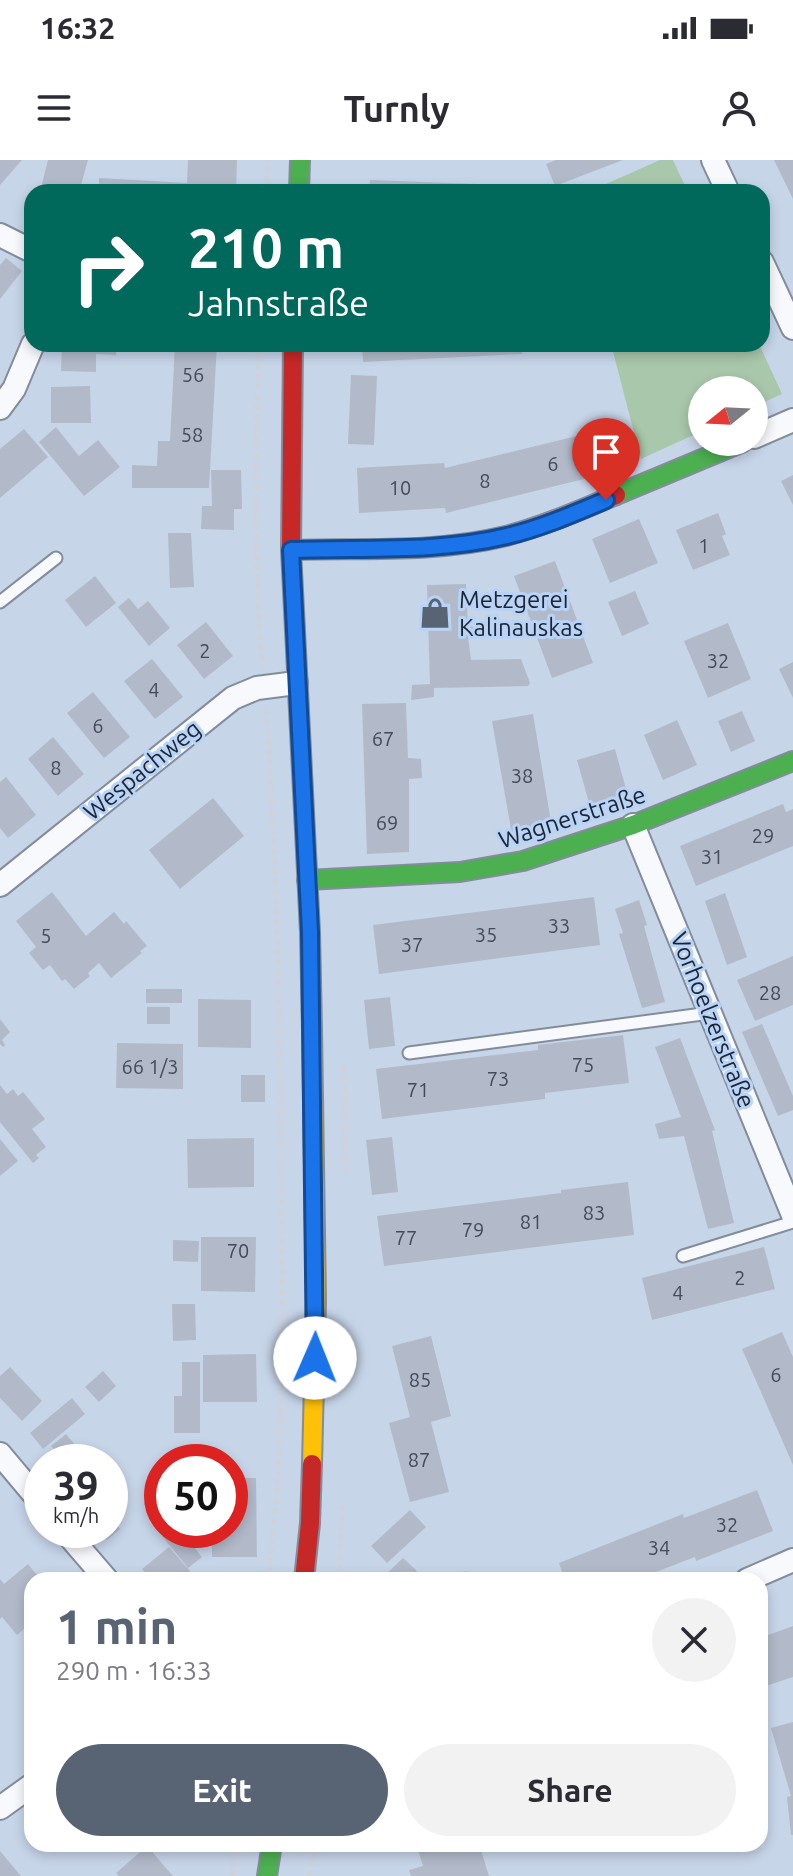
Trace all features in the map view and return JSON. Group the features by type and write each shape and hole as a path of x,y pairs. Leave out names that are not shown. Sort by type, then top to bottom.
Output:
{"main road":[{"path":"299,184 300,160"},
{"path":"293,352 291,550 307,880 316,1302 310,1523 305,1572"},
{"path":"291,550 432,547 505,536 557,520 710,456"},
{"name":"Wagnerstraße","path":"307,880 425,875 495,867 557,852 793,761"},
{"path":"267,1876 271,1852"}],"street":[{"path":"713,160 724,184"},
{"path":"0,235 24,247"},
{"path":"770,279 793,328"},
{"path":"0,408 14,389 30,352"},
{"path":"768,431 793,420"},
{"name":"Wespachweg","path":"0,885 233,698 264,687 296,683"},
{"name":"Vorhoelzerstraße","path":"633,825 793,1215"},
{"path":"0,1454 24,1483"},
{"path":"79,1548 100,1572"},
{"path":"765,1572 793,1560"},
{"path":"0,1808 24,1791"}],"lane":[{"path":"0,602 56,558"},
{"path":"409,1053 710,1013"},
{"path":"683,1256 793,1222"}],"path":[{"path":"266,184 268,160"},
{"path":"259,352 256,552 275,908 284,1304 280,1434 269,1572"},
{"path":"232,1876 235,1852"},
{"path":"309,1876 314,1852"}],"green space":[{"path":"660,160 673,160 684,184 606,184"},
{"path":"613,352 763,352 782,394 768,400 768,376 688,376 688,437 641,459"}],"building":[{"path":"0,160 22,160 0,185"},
{"path":"48,160 88,160 81,184 42,184"},
{"path":"188,160 237,160 236,184 99,184 99,178 187,183"},
{"path":"556,160 623,160 560,184 554,184 546,164"},
{"path":"774,160 793,160 793,199"},
{"path":"370,180 475,184 370,184"},
{"path":"6,258 22,271 0,299 0,265"},
{"path":"62,352 116,352 116,355 96,354 96,372 61,371"},
{"path":"175,352 217,352 209,488 132,488 132,465 157,466 158,441 170,441"},
{"path":"362,352 522,354 363,362"},
{"path":"351,375 377,376 374,445 348,444"},
{"path":"90,386 91,423 51,423 51,387"},
{"path":"56,427 79,456 98,440 120,467 84,496 39,442"},
{"path":"24,429 48,457 0,498 0,449"},
{"path":"585,434 596,476 446,513 445,508 359,513 357,468 444,463 445,468"},
{"path":"211,470 241,470 242,509 234,509 234,530 201,529 202,506 212,506"},
{"path":"793,475 793,505 781,481"},
{"path":"718,513 726,534 722,536 730,555 693,570 676,530"},
{"path":"639,519 658,563 610,583 592,539"},
{"path":"168,533 191,533 194,587 170,588"},
{"path":"555,561 593,663 552,678 514,576"},
{"path":"95,576 116,603 86,627 65,600"},
{"path":"466,584 468,626 474,627 474,636 468,637 471,660 521,659 530,683 528,686 434,688 434,697 411,700 412,685 430,684 427,585"},
{"path":"635,591 649,624 622,636 608,602"},
{"path":"129,598 138,609 148,601 170,628 149,646 118,607"},
{"path":"206,622 233,656 204,679 177,645"},
{"path":"728,623 751,679 708,698 684,641"},
{"path":"152,659 183,697 155,719 124,681"},
{"path":"793,662 793,698 779,669"},
{"path":"93,692 130,737 104,758 67,713"},
{"path":"406,703 408,758 421,759 422,778 409,779 409,852 367,854 362,704"},
{"path":"742,711 755,741 731,752 718,721"},
{"path":"533,714 552,828 512,835 492,721"},
{"path":"677,720 697,765 663,780 644,735"},
{"path":"53,737 84,774 58,796 28,759"},
{"path":"615,749 629,800 591,810 577,760"},
{"path":"6,777 36,815 8,838 0,828 0,782"},
{"path":"213,798 244,836 180,889 149,850"},
{"path":"783,804 786,812 793,809 793,846 696,886 680,846"},
{"path":"52,892 86,936 114,912 147,946 111,978 99,963 88,973 90,976 74,989 65,979 62,981 50,965 43,970 29,953 36,947 16,921"},
{"path":"725,893 747,957 727,965 705,901"},
{"path":"594,897 600,945 379,974 373,925"},
{"path":"639,900 665,1002 642,1008 619,934 623,933 615,909"},
{"path":"793,956 793,1005 755,1021 737,980"},
{"path":"146,989 182,989 182,1003 146,1003"},
{"path":"390,997 395,1046 369,1049 364,1000"},
{"path":"198,999 251,1000 251,1048 198,1047"},
{"path":"147,1007 170,1007 170,1024 147,1024"},
{"path":"0,1019 10,1032 2,1040 3,1047 0,1044"},
{"path":"762,1024 793,1096 793,1110 778,1116 742,1032"},
{"path":"623,1035 629,1083 545,1093 545,1099 382,1119 376,1069 538,1050 538,1045"},
{"path":"680,1038 715,1130 712,1131 734,1223 708,1229 684,1136 659,1139 655,1124 681,1117 655,1047"},
{"path":"117,1043 183,1044 183,1089 116,1088"},
{"path":"241,1075 265,1075 265,1102 241,1102"},
{"path":"0,1085 7,1094 13,1089 18,1096 23,1092 45,1119 32,1129 46,1147 36,1155 39,1158 33,1163 0,1122"},
{"path":"392,1137 398,1192 372,1195 366,1140"},
{"path":"254,1138 254,1187 188,1188 187,1139"},
{"path":"0,1139 18,1161 0,1176"},
{"path":"628,1182 634,1235 384,1266 377,1216"},
{"path":"201,1237 256,1237 255,1292 201,1291"},
{"path":"173,1240 199,1241 198,1262 173,1261"},
{"path":"764,1247 775,1289 652,1320 642,1278"},
{"path":"172,1304 195,1304 196,1340 173,1341"},
{"path":"782,1332 793,1357 793,1465 742,1349"},
{"path":"431,1336 451,1416 431,1422 449,1492 410,1502 389,1423 410,1417 392,1346"},
{"path":"256,1354 257,1402 203,1402 203,1355"},
{"path":"182,1362 200,1362 200,1433 174,1433 174,1396 182,1396"},
{"path":"10,1367 42,1401 22,1421 0,1398 0,1376"},
{"path":"103,1371 116,1386 99,1402 85,1387"},
{"path":"72,1398 85,1414 49,1444 39,1444 30,1433"},
{"path":"66,1434 74,1444 54,1444"},
{"path":"248,1478 256,1478 257,1557 212,1557 212,1548 248,1548"},
{"path":"757,1490 773,1531 696,1561 695,1557 656,1572 562,1572 559,1563 683,1514 684,1518"},
{"path":"410,1510 426,1527 387,1563 371,1546"},
{"path":"170,1548 190,1572 145,1572 142,1569"},
{"path":"172,1548 195,1548 202,1557 188,1568"},
{"path":"403,1558 417,1571 416,1572 388,1572"},
{"path":"28,1564 34,1572 24,1572 24,1629 17,1635 2,1617 0,1619 0,1579 4,1584"},
{"path":"793,1626 793,1677 768,1685 768,1635"},
{"path":"793,1722 791,1835 787,1797 791,1796 771,1728"},
{"path":"0,1851 21,1876 0,1876"},
{"path":"140,1852 152,1852 173,1876 119,1876 116,1873"},
{"path":"419,1852 482,1852 489,1876 411,1876 409,1870 423,1866"}],"traffic: fast":[{"path":"299,184 300,160"},
{"path":"616,495 709,456"},
{"path":"307,880 460,872 523,861 633,825 793,761"},
{"path":"267,1876 271,1852"}],"traffic: slow":[{"path":"312,1029 316,1302 312,1464"}],"traffic: jam":[{"path":"293,352 291,550 312,1029"},
{"path":"291,550 399,549 480,541 534,527 616,495"},
{"path":"305,1572 312,1464"}],"place":[{"name":"Metzgerei Kalinauskas","path":"435,613"}],"route":[{"path":"315,1358 310,932 291,550 432,547 467,543 532,529 606,500"}]}
